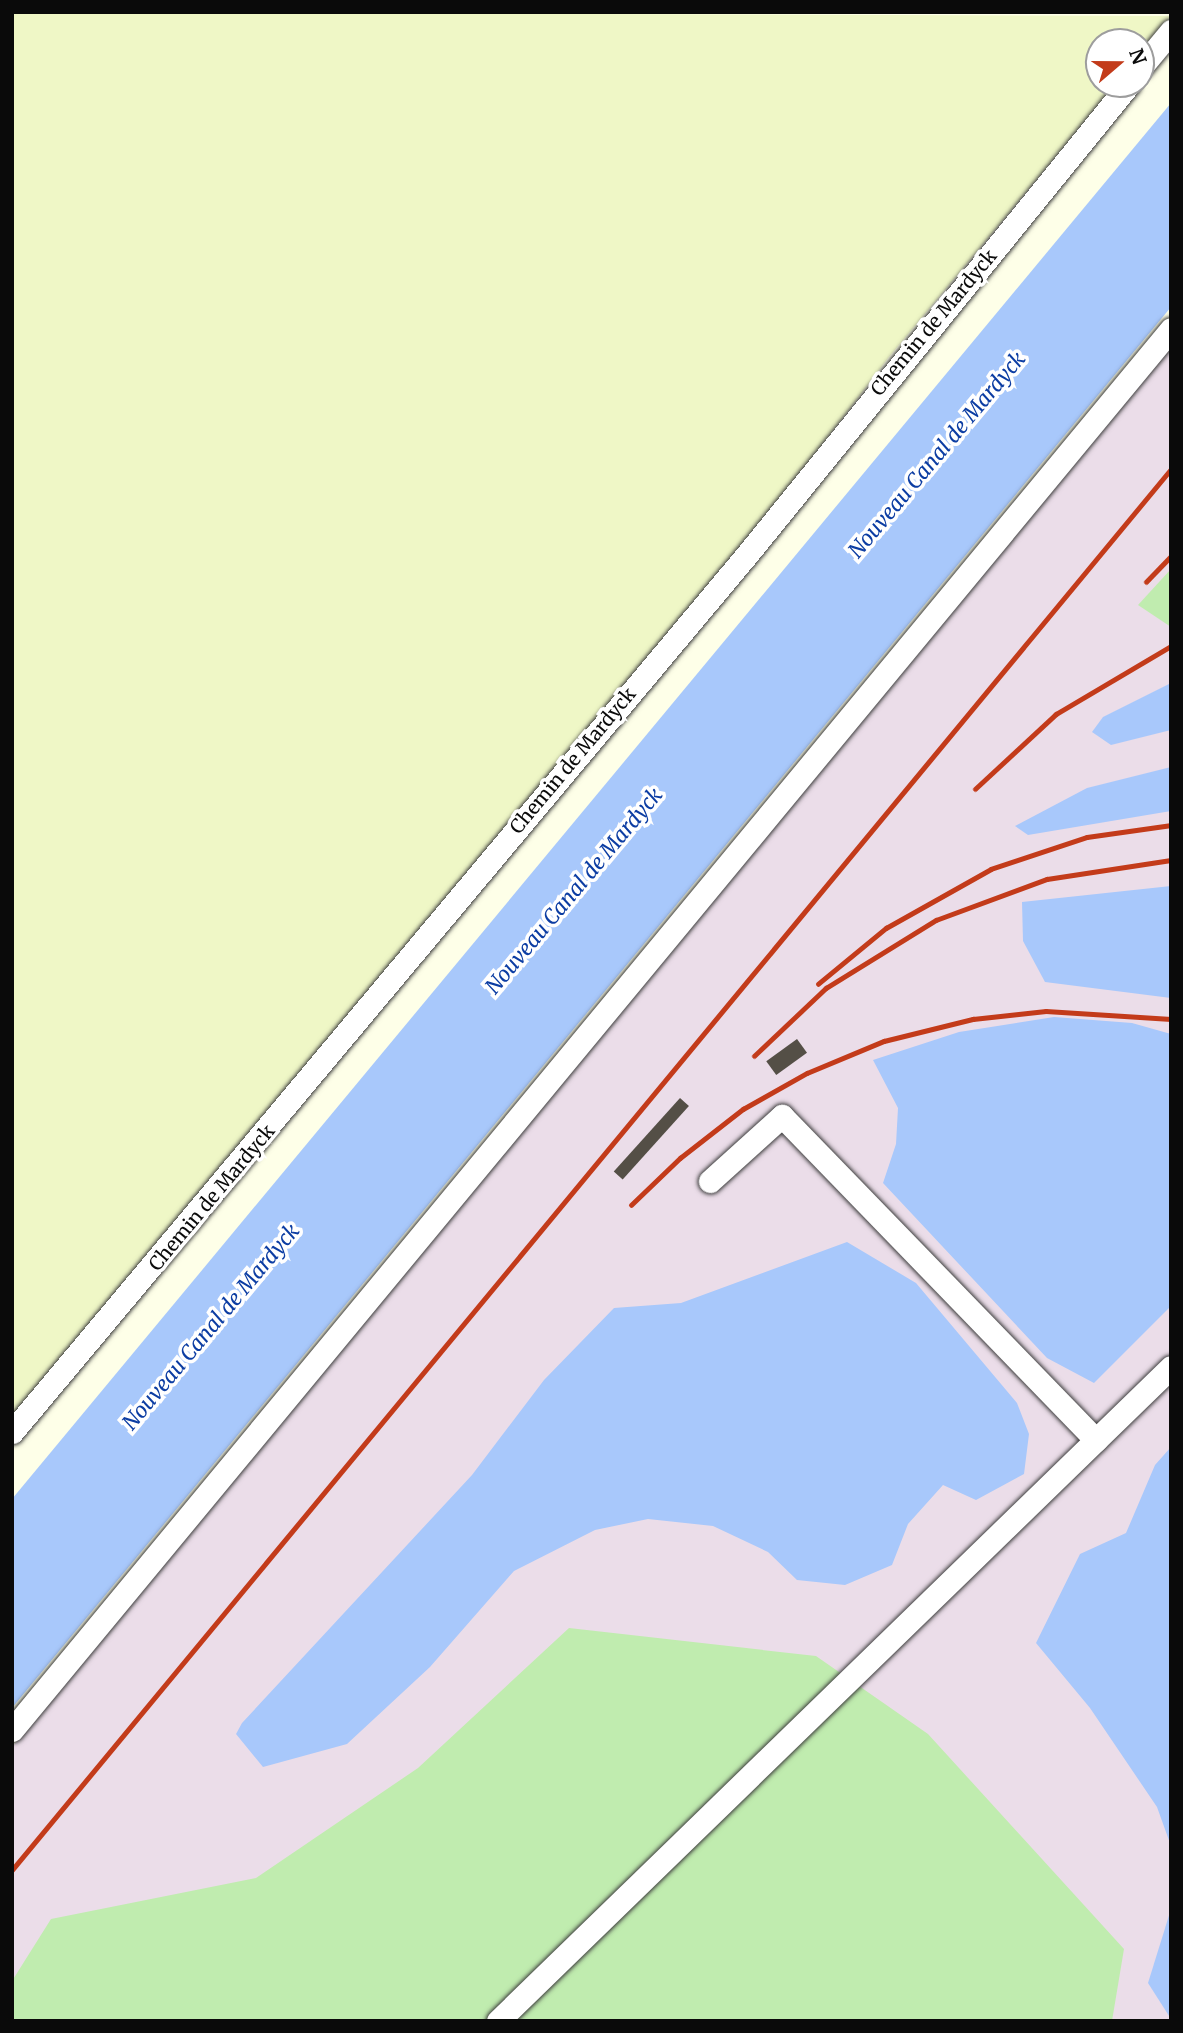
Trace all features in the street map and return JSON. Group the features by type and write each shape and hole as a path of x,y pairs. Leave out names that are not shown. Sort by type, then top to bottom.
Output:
{"street":[{"path":"1155,50 1171,31"},
{"name":"Chemin de Mardyck","path":"12,1433 745,557 1118,98"},
{"path":"12,1730 1171,329"},
{"path":"710,1181 782,1116 1096,1440"},
{"path":"498,2021 1171,1367"}],"shaded area":[{"path":"1171,345 1171,2021 12,2021 12,1747"}],"green space":[{"path":"12,12 1171,16 1155,35 1155,28 1085,28 1085,98 1104,98 889,357 730,565 12,1417"},
{"path":"1171,569 1171,627 1138,605"},
{"path":"569,1628 816,1656 928,1734 1124,1949 1112,2021 12,2021 12,1981 51,1919 256,1878 418,1768"}],"water":[{"name":"Nouveau Canal de Mardyck","path":"1171,103 1171,307 12,1708 12,1499"},
{"path":"1171,683 1171,730 1111,745 1092,732 1103,717"},
{"path":"1171,767 1171,811 1028,835 1015,826 1087,788"},
{"path":"1171,886 1171,998 1045,982 1023,941 1022,902"},
{"path":"1054,1017 1132,1023 1171,1034 1171,1306 1094,1383 1047,1358 883,1183 896,1144 898,1108 873,1060 959,1032"},
{"path":"847,1242 916,1283 1017,1403 1029,1434 1024,1474 976,1500 943,1485 908,1524 892,1565 845,1585 797,1580 768,1552 713,1526 648,1519 595,1530 514,1571 430,1667 347,1744 263,1767 236,1734 242,1723 472,1475 544,1380 614,1308 681,1303"},
{"path":"1171,1447 1171,1846 1157,1807 1090,1708 1036,1643 1080,1554 1126,1533 1155,1465"},
{"path":"1171,1909 1171,2019 1148,1983"}],"building":[{"path":"797,1039 807,1053 776,1075 766,1061"},
{"path":"680,1098 689,1106 623,1180 614,1172"}],"railway":[{"path":"12,1870 1171,469"},
{"path":"1146,582 1171,556"},
{"path":"975,789 1056,714 1171,646"},
{"path":"818,984 886,928 991,869 1087,837 1171,825"},
{"path":"754,1056 826,988 936,920 1047,879 1171,860"},
{"path":"631,1205 680,1158 743,1109 807,1073 884,1041 973,1019 1046,1011 1171,1019"}]}
